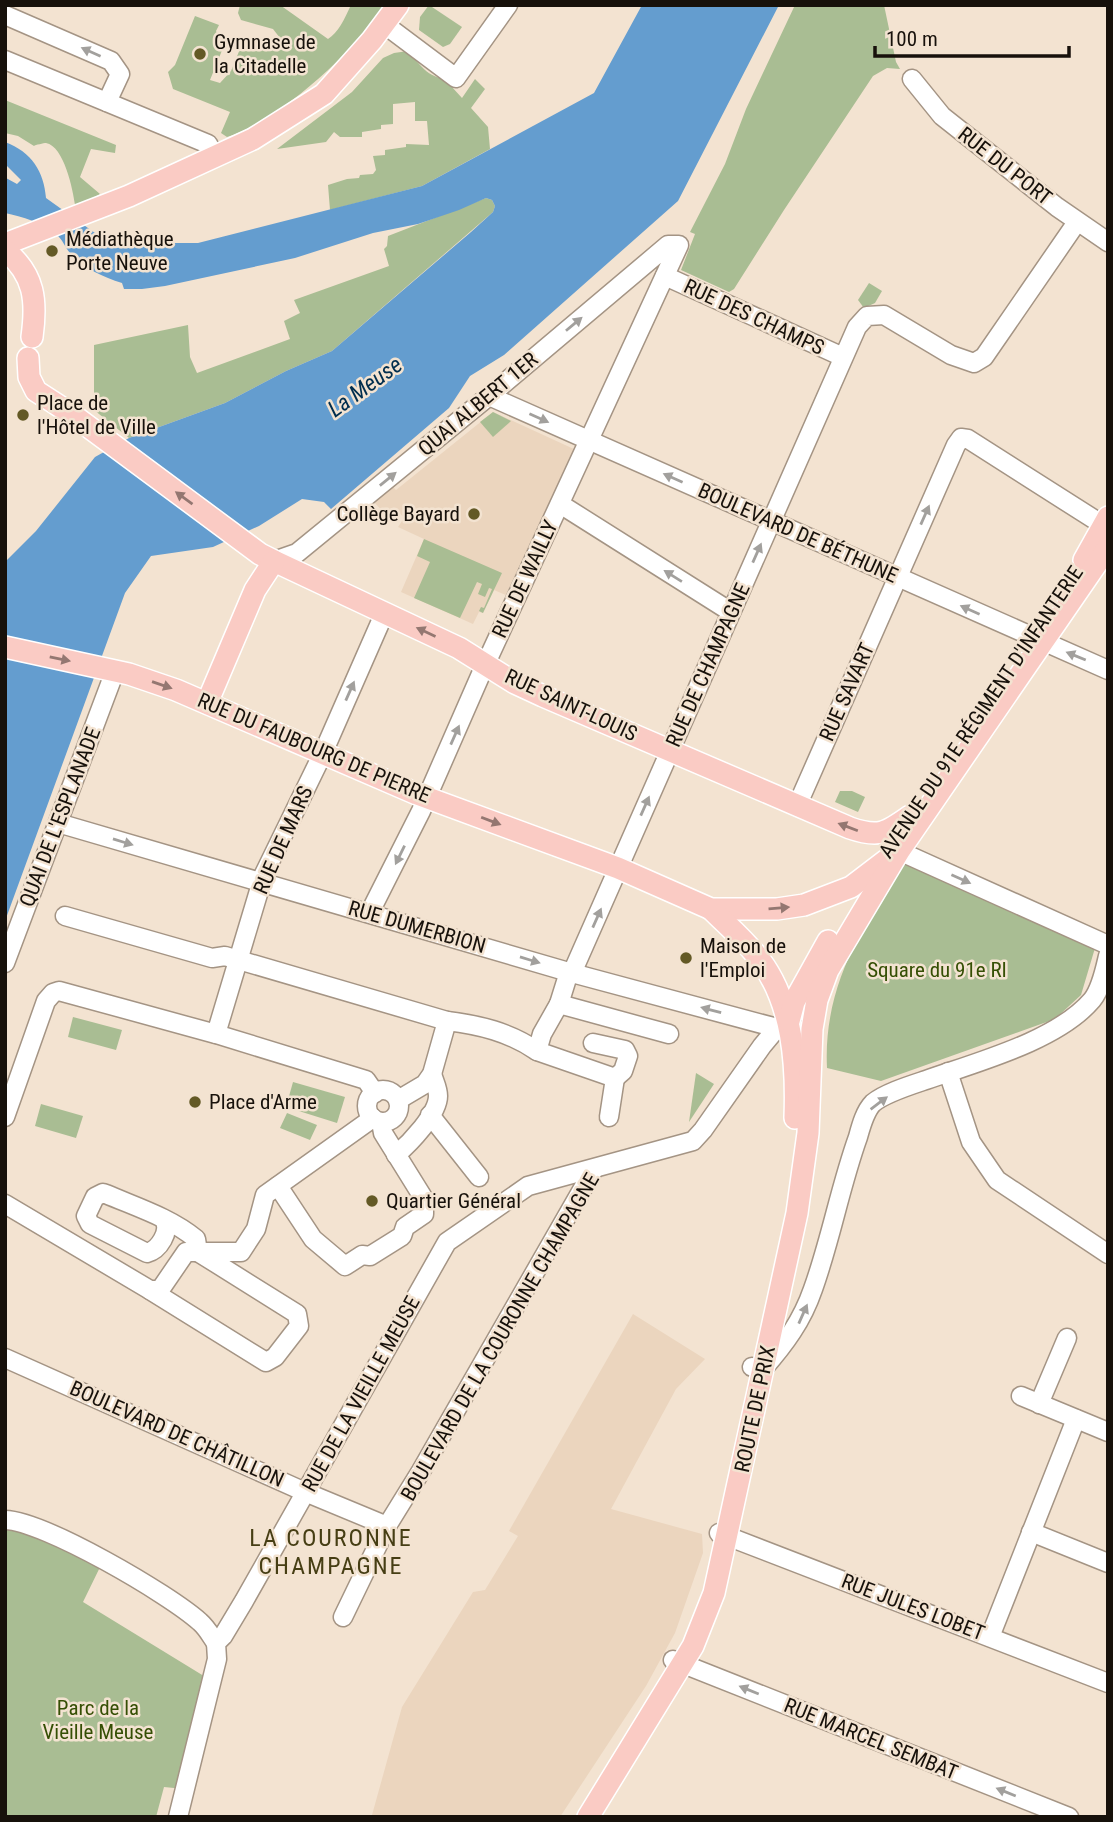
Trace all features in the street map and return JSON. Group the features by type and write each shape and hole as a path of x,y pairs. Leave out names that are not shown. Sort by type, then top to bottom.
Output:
{"main road":[{"path":"32,337 34,300 22,238 129,196 253,139 324,94 398,5"},
{"path":"5,250 21,267 30,283"},
{"name":"RUE SAINT-LOUIS","path":"26,375 43,397 274,561 460,648 515,683 850,828 883,834 910,816"},
{"name":"AVENUE DU 91E RÉGIMENT D'INFANTERIE","path":"821,973 1038,640 1106,521"},
{"name":"AVENUE DU 91E RÉGIMENT D'INFANTERIE","path":"821,973 874,870 910,816 1108,547"},
{"path":"207,703 255,590 274,561"},
{"name":"RUE DU FAUBOURG DE PIERRE","path":"5,648 115,671 166,686 427,797 618,869"},
{"name":"AVENUE DU 91E RÉGIMENT D'INFANTERIE","path":"618,869 711,909 777,909 804,905 851,887 899,851"},
{"name":"ROUTE DE PRIX","path":"711,909 760,960 775,986 796,1098 784,1208 758,1368"},
{"name":"ROUTE DE PRIX","path":"783,1024 794,1002 821,973"},
{"name":"ROUTE DE PRIX","path":"572,1817 638,1718 678,1662 693,1646 714,1593 723,1534 758,1368 797,1213 808,1133 812,1029 821,973"},
{"path":"783,1024 798,1026 802,1033 810,1084"},
{"name":"ROUTE DE PRIX","path":"588,1817 678,1662"}],"street":[{"path":"384,24 456,78 508,5"},
{"path":"5,15 111,61 120,74 107,102"},
{"path":"5,60 208,144 215,157"},
{"name":"RUE DU PORT","path":"912,79 942,116 1077,222 1108,242"},
{"name":"RUE DE CHAMPAGNE","path":"537,1051 542,1034 559,1004 857,327 867,316 884,315 964,361 974,363 984,357 1077,222"},
{"name":"QUAI ALBERT 1ER","path":"274,561 297,553 489,396 668,244 679,245"},
{"name":"RUE DE WAILLY","path":"370,912 427,797 679,245"},
{"name":"RUE DES CHAMPS","path":"665,276 843,357"},
{"name":"BOULEVARD DE BÉTHUNE","path":"489,396 1108,670"},
{"name":"RUE SAVART","path":"797,806 961,438 968,439 1106,521"},
{"path":"560,505 731,612"},
{"name":"RUE DE MARS","path":"216,1034 260,883 323,753 384,614"},
{"name":"QUAI DE L'ESPLANADE","path":"5,964 115,671"},
{"name":"RUE DUMERBION","path":"58,823 571,972 783,1024"},
{"path":"899,851 1108,945"},
{"path":"65,916 212,958 225,956 447,1021 473,1024 511,1035 537,1051 615,1078"},
{"path":"758,1368 791,1336 804,1312 852,1153 864,1118 873,1104 904,1088 987,1059 1063,1026 1093,999 1108,956"},
{"path":"5,1117 46,1001 53,993 64,992 216,1034 366,1080 375,1093"},
{"path":"559,1004 669,1034"},
{"path":"398,1100 425,1084 432,1074 447,1021"},
{"name":"BOULEVARD DE LA COURONNE CHAMPAGNE","path":"342,1617 387,1526 408,1494 594,1169 692,1140 703,1130 783,1024"},
{"path":"593,1043 625,1050 628,1056 623,1071 615,1078 609,1117"},
{"path":"948,1072 971,1142 998,1180 1108,1254"},
{"path":"396,1154 408,1145 437,1104 438,1093 432,1074"},
{"path":"150,1290 163,1288 186,1252 241,1252 256,1229 264,1195 377,1120 386,1122 396,1116 398,1100 395,1096 386,1091 375,1093 368,1105 377,1120 383,1133 424,1199 424,1214 405,1227 402,1236 370,1256 362,1255 345,1266 313,1239 278,1186"},
{"path":"430,1115 479,1177"},
{"name":"RUE DE LA VIEILLE MEUSE","path":"178,1817 217,1659 216,1643 244,1601 447,1242 528,1186 594,1169"},
{"path":"5,1204 266,1362 275,1357 299,1326 297,1314 198,1252 196,1239 185,1230 164,1220"},
{"path":"1039,1404 1067,1338"},
{"name":"BOULEVARD DE CHÂTILLON","path":"5,1358 387,1526"},
{"path":"1021,1396 1108,1432"},
{"path":"990,1637 1076,1419"},
{"path":"5,1520 41,1529 177,1604 200,1622 216,1643"},
{"path":"1031,1532 1108,1563"},
{"name":"RUE JULES LOBET","path":"723,1534 1108,1683"},
{"name":"RUE MARCEL SEMBAT","path":"678,1662 1069,1817"}],"shaded area":[{"name":"Collège Bayard","path":"493,412 576,450 508,596 494,590 483,613 479,612 473,624 401,592 424,539 398,527 404,518 398,511 389,518 372,500 391,485 396,490"},
{"path":"633,1314 705,1359 676,1389 611,1509 702,1534 703,1553 675,1633 646,1686 560,1817 372,1815 402,1707 473,1592 485,1590 518,1536 509,1531"}],"green space":[{"path":"240,5 280,5 328,39 341,25 349,5 383,7 354,44 313,83 269,117 227,137 221,133 230,112 173,89 168,72 175,65 195,16 219,25 216,31 220,41 225,43 210,80 220,83 231,71 240,49 278,46 280,38 273,29 241,20 238,13"},
{"path":"429,5 462,27 450,44 443,47 419,30 420,17"},
{"path":"795,5 884,5 896,62 900,69 887,68 873,76 734,289 729,292 681,270 695,234 690,232 725,164 746,109"},
{"path":"408,51 432,75 454,79 451,86 462,98 475,79 485,89 471,108 488,127 490,149 422,186 330,210 328,185 359,178 360,175 373,174 376,170 373,156 385,155 385,150 406,147 406,144 429,145 427,121 415,121 415,102 393,104 393,124 362,132 362,137 340,137 334,132 326,142 277,149 352,92 383,58"},
{"path":"5,100 116,145 115,153 91,149 80,177 100,194 84,204 75,205 66,169 58,152 46,143 34,146 18,136 5,133"},
{"path":"486,198 492,200 495,206 493,212 332,351 286,371 225,403 129,438 94,410 94,345 188,325 190,357 197,373 290,339 284,321 300,313 294,300 389,266 384,249 388,236"},
{"path":"869,283 882,291 875,303 864,308 858,300"},
{"path":"493,412 511,421 493,437 480,422"},
{"path":"424,539 502,573 483,613 479,611 481,607 484,608 492,589 489,588 485,597 478,594 482,584 477,582 460,618 414,598 430,562 417,556"},
{"path":"840,791 852,791 865,797 858,812 835,802"},
{"name":"Square du 91e RI","path":"901,861 1095,948 1081,995 1055,1019 881,1081 827,1068 827,1038 838,985 859,935"},
{"path":"73,1017 122,1030 116,1050 68,1037"},
{"path":"696,1073 714,1084 689,1122"},
{"path":"293,1082 345,1097 337,1123 286,1107"},
{"path":"41,1104 83,1116 76,1138 35,1126"},
{"path":"287,1113 317,1125 310,1140 280,1128"},
{"name":"Parc de la Vieille Meuse","path":"5,1520 103,1561 83,1602 212,1681 184,1789 164,1787 156,1817 5,1817"}],"water":[{"name":"La Meuse","path":"642,5 779,5 678,201 504,355 470,376 449,408 331,509 324,502 302,499 259,526 213,547 151,556 125,593 5,921 5,562 36,531 95,457 129,438 225,403 286,371 332,351 471,232 493,212 495,206 492,200 486,198 418,224 373,233 295,258 165,286 124,289 122,283 87,268 51,230 5,213 5,180 6,178 17,184 21,180 5,164 5,142 23,151 35,164 43,180 46,198 109,243 198,243 422,186 594,93"}],"place":[{"name":"Gymnase de la Citadelle","path":"200,54"},
{"name":"Médiathèque Porte Neuve","path":"52,251"},
{"name":"Place de l'Hôtel de Ville","path":"23,415"},
{"name":"Collège Bayard","path":"474,514"},
{"name":"Maison de l'Emploi","path":"686,958"},
{"name":"Place d'Arme","path":"195,1102"},
{"name":"Quartier Général","path":"372,1201"}],"district":[{"name":"LA COURONNE CHAMPAGNE","path":"331,1552"}]}
